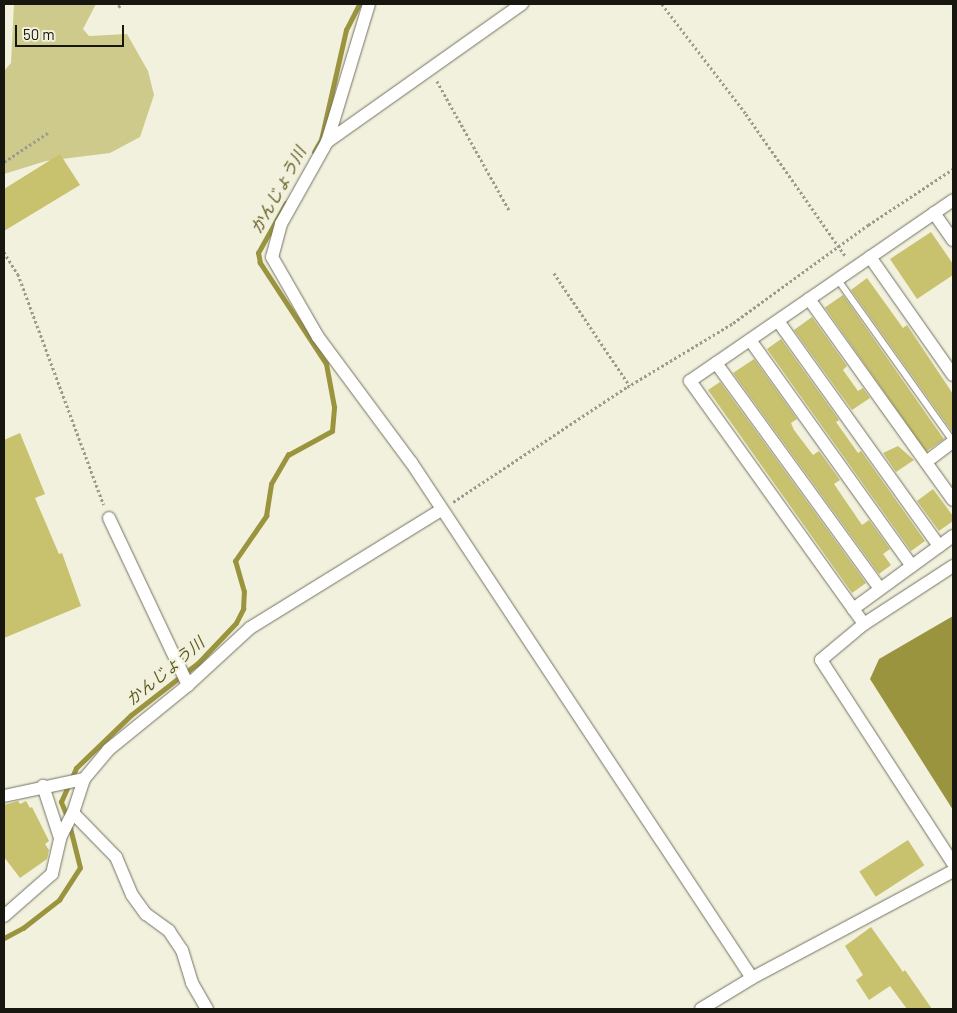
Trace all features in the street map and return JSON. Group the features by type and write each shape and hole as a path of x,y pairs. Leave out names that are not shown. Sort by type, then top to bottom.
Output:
{"street":[{"path":"369,4 327,142 281,224 272,257 318,337 411,462 752,978"},
{"path":"327,142 522,4"},
{"path":"864,624 690,382 953,200"},
{"path":"934,213 953,240"},
{"path":"870,257 953,375"},
{"path":"809,299 953,500"},
{"path":"778,321 939,546"},
{"path":"750,340 912,566"},
{"path":"716,363 880,589"},
{"path":"926,462 953,441"},
{"path":"4,916 52,874 60,838 74,813 84,779 108,750 188,685 250,628 441,510"},
{"path":"109,518 188,685"},
{"path":"853,609 953,536"},
{"path":"953,566 864,624 821,660 953,863"},
{"path":"4,796 43,786 84,779"},
{"path":"43,786 60,838"},
{"path":"74,813 116,857 132,895 146,914 169,932 182,950 192,983 207,1009"},
{"path":"701,1009 752,978 953,871"}],"lane":[{"path":"838,280 953,441"}],"path":[{"path":"118,7 122,4"},
{"path":"662,4 840,246 854,268"},
{"path":"430,69 509,210"},
{"path":"4,162 49,132"},
{"path":"441,510 630,386 734,323 840,246 953,169"},
{"path":"4,252 18,274 109,518"},
{"path":"554,273 630,386"}],"shaded area":[{"path":"14,4 96,4 83,29 89,36 127,34 148,71 154,95 140,137 110,153 46,161 4,174 4,71 11,63"},
{"path":"953,616 953,810 870,679 879,659"}],"building":[{"path":"60,154 80,185 4,231 4,189"},
{"path":"931,232 953,264 953,275 917,299 890,259"},
{"path":"867,278 903,328 907,325 953,394 953,433 851,290"},
{"path":"843,295 944,439 926,452 825,308"},
{"path":"812,317 847,366 843,370 858,391 863,388 870,398 852,410 794,330"},
{"path":"781,339 839,420 836,422 858,453 861,451 925,541 911,551 767,349"},
{"path":"754,359 797,419 791,423 794,430 813,455 819,451 840,480 834,484 862,525 869,520 890,549 883,554 891,565 879,574 733,373"},
{"path":"720,382 866,583 852,593 708,390"},
{"path":"20,433 45,494 35,498 59,554 62,553 81,606 4,638 4,440"},
{"path":"898,446 914,460 896,472 883,453"},
{"path":"933,489 953,516 953,521 939,531 917,501"},
{"path":"18,801 20,804 26,801 30,808 32,807 49,841 45,844 49,850 47,859 20,878 4,857 4,805"},
{"path":"908,840 924,865 876,897 859,872"},
{"path":"871,927 903,972 905,970 932,1009 907,1009 890,986 869,1000 856,980 863,975 845,946"}],"waterway":[{"name":"かんじょう川","path":"314,152 321,140 346,30 359,4"},
{"name":"かんじょう川","path":"67,817 61,802 76,768 131,715 198,663 236,623 243,609 244,592 235,561 266,516 271,484 288,455 332,431 334,407 326,364 260,263 258,253 286,203"},
{"name":"かんじょう川","path":"4,938 23,928 59,900 80,868 69,824"}]}
